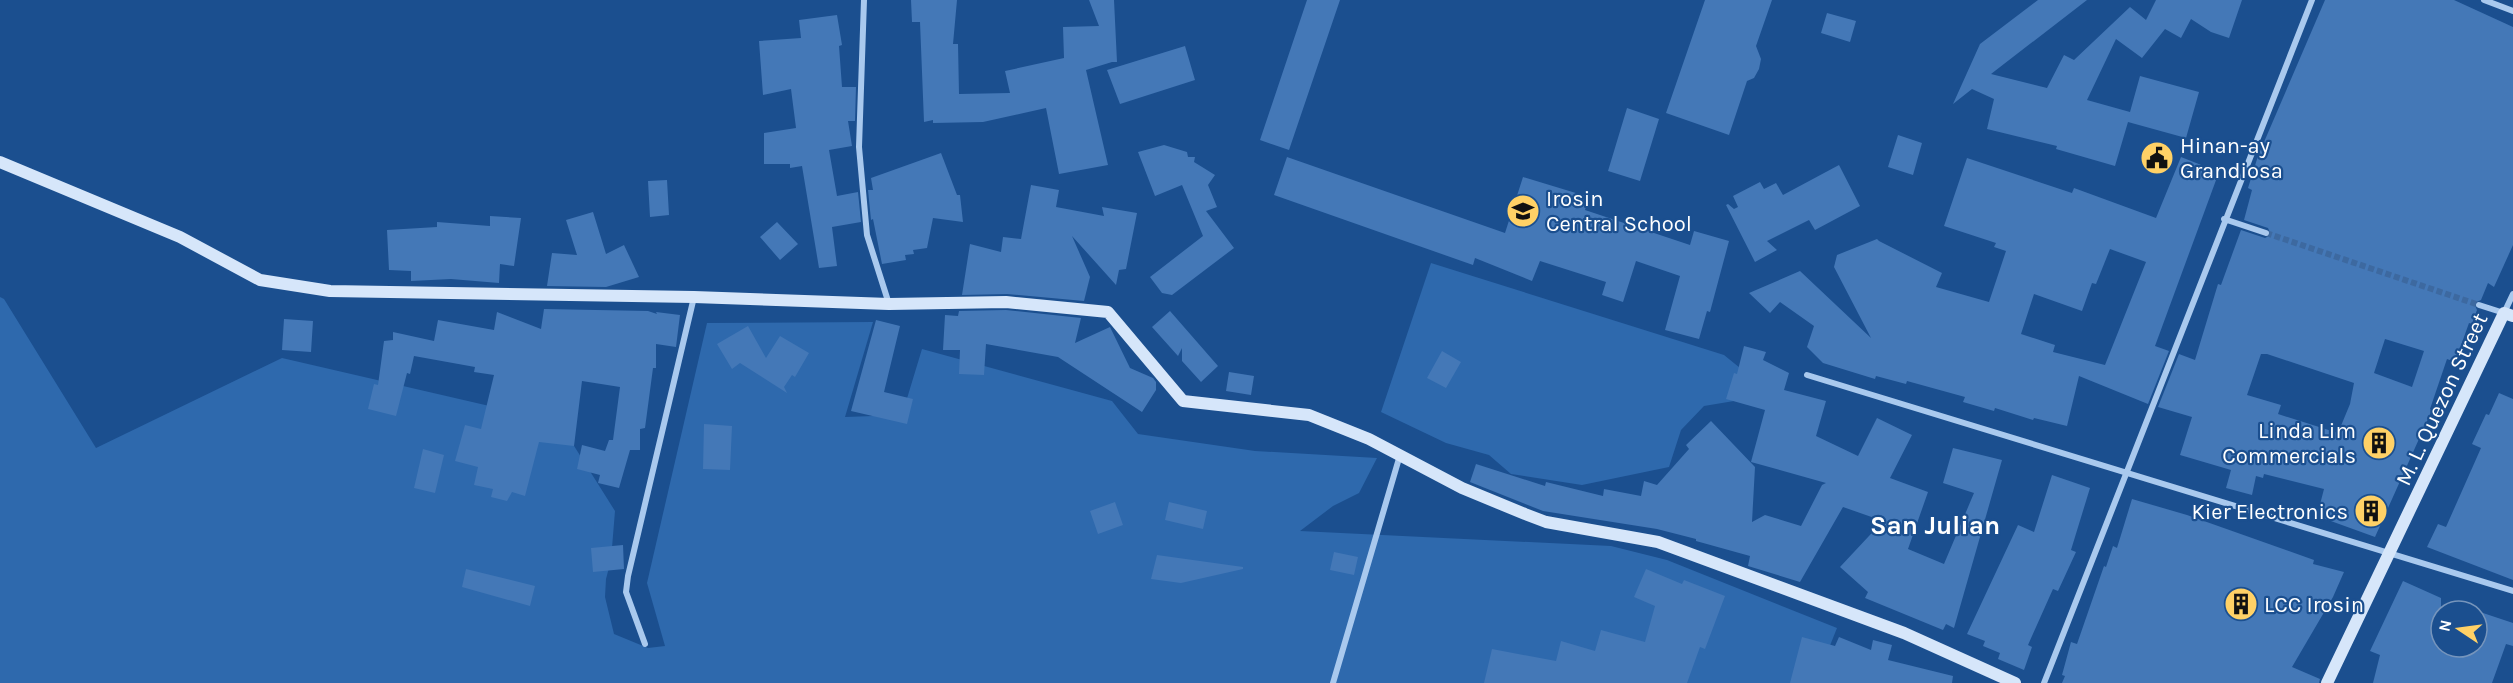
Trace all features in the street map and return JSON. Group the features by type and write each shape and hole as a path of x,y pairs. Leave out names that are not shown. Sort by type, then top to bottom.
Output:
{"street":[{"path":"864,0 859,147 867,235 889,304"},
{"path":"2044,683 2224,219 2312,0"},
{"path":"2484,0 2513,11"},
{"path":"0,162 180,237 260,280 330,291 694,297 889,304 1006,302 1108,312 1183,401 1310,415 1369,439 1462,488 1536,518 1658,542 1904,633 2015,683"},
{"path":"2224,219 2266,233"},
{"name":"M. L. Quezon Street","path":"2327,683 2509,315 2513,294"},
{"path":"645,644 626,591 628,576 694,297"},
{"path":"2479,305 2509,315"},
{"path":"1807,375 2513,591"},
{"path":"1333,683 1400,455"}],"shaded area":[{"path":"1431,263 1724,355 1745,372 1734,401 1704,406 1681,430 1669,467 1582,485 1511,474 1489,455 1446,443 1381,412"},
{"path":"0,297 4,299 96,448 282,358 559,422 615,511 605,597 614,634 648,648 665,646 647,583 707,323 873,322 845,417 902,415 922,349 1112,401 1138,434 1255,451 1377,458 1359,493 1333,506 1300,531 1611,546 1667,560 1837,628 1815,683 0,683"}],"building":[{"path":"911,0 957,0 953,44 958,44 959,94 1010,93 1005,71 1064,58 1063,27 1099,26 1089,0 1114,0 1117,62 1086,70 1108,165 1059,174 1046,108 983,122 933,123 933,120 924,122 920,22 912,22"},
{"path":"1307,0 1340,0 1289,150 1260,140"},
{"path":"1705,0 1772,0 1756,46 1761,59 1759,69 1754,78 1747,81 1729,135 1666,113"},
{"path":"2038,0 2087,0 1991,74 2047,88 2064,55 2074,60 2130,7 2146,20 2156,0 2242,0 2229,38 2211,32 2191,19 2181,38 2165,29 2142,58 2116,39 2087,100 2130,112 2140,76 2199,92 2186,138 2128,122 2115,166 2056,149 2057,146 1987,129 1994,99 1972,89 1953,104 1980,44"},
{"path":"2325,0 2454,0 2513,27 2513,245 2494,287 2488,283 2481,300 2474,303 2477,310 2472,324 2469,323 2455,362 2447,359 2430,409 2432,410 2375,537 2317,516 2324,489 2264,474 2263,478 2256,476 2252,495 2226,488 2231,470 2180,455 2192,417 2158,407 2179,354 2195,360 2218,284 2221,285 2241,230 2265,238 2271,235 2268,228 2244,220 2252,190 2248,188 2258,156","holes":["2385,339 2424,351 2412,387 2374,373","2261,354 2354,383 2350,404 2338,433 2278,414 2281,405 2247,395"]},
{"path":"1827,13 1856,21 1850,42 1821,33"},
{"path":"837,15 842,45 839,46 842,87 856,87 855,121 848,121 852,146 829,150 837,196 858,192 861,222 832,227 837,266 819,268 802,166 790,168 790,164 764,164 764,133 796,128 791,89 763,95 759,41 801,38 799,20"},
{"path":"1185,46 1195,80 1120,104 1107,70"},
{"path":"1627,108 1659,119 1640,181 1608,171"},
{"path":"1898,135 1922,143 1913,175 1888,167"},
{"path":"1164,145 1187,152 1188,157 1195,157 1194,162 1215,175 1208,185 1217,207 1206,211 1234,248 1172,295 1162,293 1150,277 1203,236 1182,185 1155,196 1138,152"},
{"path":"941,153 957,195 960,195 963,222 933,218 927,248 913,250 914,254 905,255 906,260 882,264 873,219 871,220 868,190 873,190 871,178"},
{"path":"1287,157 1505,233 1523,177 1589,197 1585,210 1690,245 1694,231 1729,241 1710,312 1707,311 1699,339 1665,330 1680,276 1636,261 1623,302 1602,295 1606,282 1540,261 1532,281 1475,258 1473,265 1274,195"},
{"path":"2181,157 2219,172 2155,346 2169,351 2148,404 2079,376 2067,426 2034,418 2033,420 1995,408 1994,411 1963,402 1965,397 1907,381 1906,384 1876,376 1875,379 1823,363 1807,347 1814,326 1780,302 1770,313 1749,293 1800,271 1871,338 1834,267 1837,255 1877,239 1942,273 1936,287 1989,302 2006,251 1994,247 1996,243 1944,226 1967,158 2072,193 2074,188 2156,218","holes":["2110,249 2146,262 2105,365 2053,352 2055,345 2021,334 2034,294 2082,311 2092,283 2096,284"]},
{"path":"1839,165 1860,206 1815,230 1809,220 1767,241 1777,250 1755,262 1726,205 1734,209 1738,207 1733,196 1760,182 1764,189 1776,183 1783,195"},
{"path":"667,180 669,215 650,217 648,181"},
{"path":"1031,185 1059,190 1056,207 1104,216 1102,207 1137,213 1126,269 1119,270 1116,285 1072,236 1090,277 1084,301 1007,294 962,295 970,244 1001,252 1003,237 1021,239"},
{"path":"593,212 606,254 624,245 639,277 606,287 547,286 552,253 577,255 566,220"},
{"path":"490,216 521,218 514,266 500,264 499,283 451,279 411,281 411,271 389,270 387,230 437,227 437,222 490,226"},
{"path":"777,222 798,244 780,260 760,237"},
{"path":"544,309 648,311 657,314 656,312 680,315 676,347 656,344 656,368 653,368 645,428 640,429 640,450 630,450 619,488 598,483 600,475 577,469 582,445 605,451 609,440 613,440 620,387 582,381 574,446 539,442 525,496 512,492 507,501 491,497 493,489 474,485 478,467 455,461 465,425 481,429 494,375 474,372 475,367 414,356 410,374 407,373 396,416 368,409 374,384 378,385 384,341 393,340 393,332 434,341 438,320 494,330 497,312 541,329"},
{"path":"1006,310 1081,318 1075,343 1110,327 1130,368 1153,378 1156,382 1156,390 1142,412 1058,357 986,344 984,375 959,374 960,350 943,350 945,315 958,316 959,311"},
{"path":"1170,311 1218,366 1201,382 1182,361 1182,348 1178,356 1152,327"},
{"path":"284,319 313,321 311,352 282,350"},
{"path":"876,320 900,326 884,392 913,399 907,424 851,411"},
{"path":"748,326 766,358 780,336 809,353 795,377 792,375 784,387 787,393 740,363 732,369 717,344"},
{"path":"1744,346 1766,352 1763,360 1789,373 1784,390 1826,401 1816,436 1858,456 1877,418 1912,435 1890,478 1928,492 1908,549 1944,564 1974,493 1943,483 1953,448 2002,460 1954,628 1946,624 1943,630 1865,598 1868,592 1840,567 1883,521 1843,507 1800,582 1748,566 1750,556 1696,541 1696,539 1657,529 1543,511 1470,482 1476,464 1545,486 1546,482 1603,496 1604,489 1641,496 1644,481 1657,485 1689,449 1686,445 1711,421 1755,467 1752,522 1765,515 1801,526 1822,485 1826,483 1751,462 1765,410 1726,399 1734,373 1737,374"},
{"path":"1442,351 1461,362 1446,388 1427,378"},
{"path":"1229,372 1254,376 1251,395 1226,391"},
{"path":"2499,393 2513,399 2513,580 2427,547 2438,524 2446,527 2481,448 2472,444"},
{"path":"704,424 732,426 730,470 703,469"},
{"path":"423,449 444,455 435,493 414,488"},
{"path":"2052,475 2090,488 2071,550 2076,552 2058,591 2053,589 2028,645 2032,647 2024,670 1998,659 2000,653 1983,646 1985,641 1967,634 2018,525 2034,532"},
{"path":"2132,499 2187,515 2314,560 2313,564 2344,572 2333,597 2292,667 2320,679 2319,683 2062,683 2071,642 2077,644 2104,566 2106,567 2113,546 2117,548"},
{"path":"1115,502 1123,525 1098,534 1090,511"},
{"path":"1169,502 1207,511 1203,529 1165,520"},
{"path":"623,545 624,569 593,572 591,548"},
{"path":"1334,552 1358,557 1354,575 1330,570"},
{"path":"1157,555 1243,567 1243,569 1181,583 1151,579"},
{"path":"466,569 535,586 530,606 462,587"},
{"path":"1646,569 1682,584 1684,580 1725,596 1705,649 1700,647 1687,683 1484,683 1492,649 1556,661 1561,641 1595,651 1601,630 1645,642 1655,606 1634,597"},
{"path":"2403,581 2441,598 2429,599 2429,659 2489,659 2489,615 2513,623 2513,646 2506,644 2492,683 2373,683 2380,655 2370,651"},
{"path":"1802,637 1835,646 1839,637 1871,650 1873,640 1892,645 1888,660 1953,676 1952,683 1790,683"}],"tunnel":[{"path":"2266,233 2479,305"}],"place":[{"name":"Hinan-ay Grandiosa","path":"2157,158"},
{"name":"Irosin Central School","path":"1523,211"},
{"name":"Linda Lim Commercials","path":"2379,443"},
{"name":"Kier Electronics","path":"2371,511"},
{"name":"LCC Irosin","path":"2241,604"}],"district":[{"name":"San Julian","path":"1935,525"}]}
